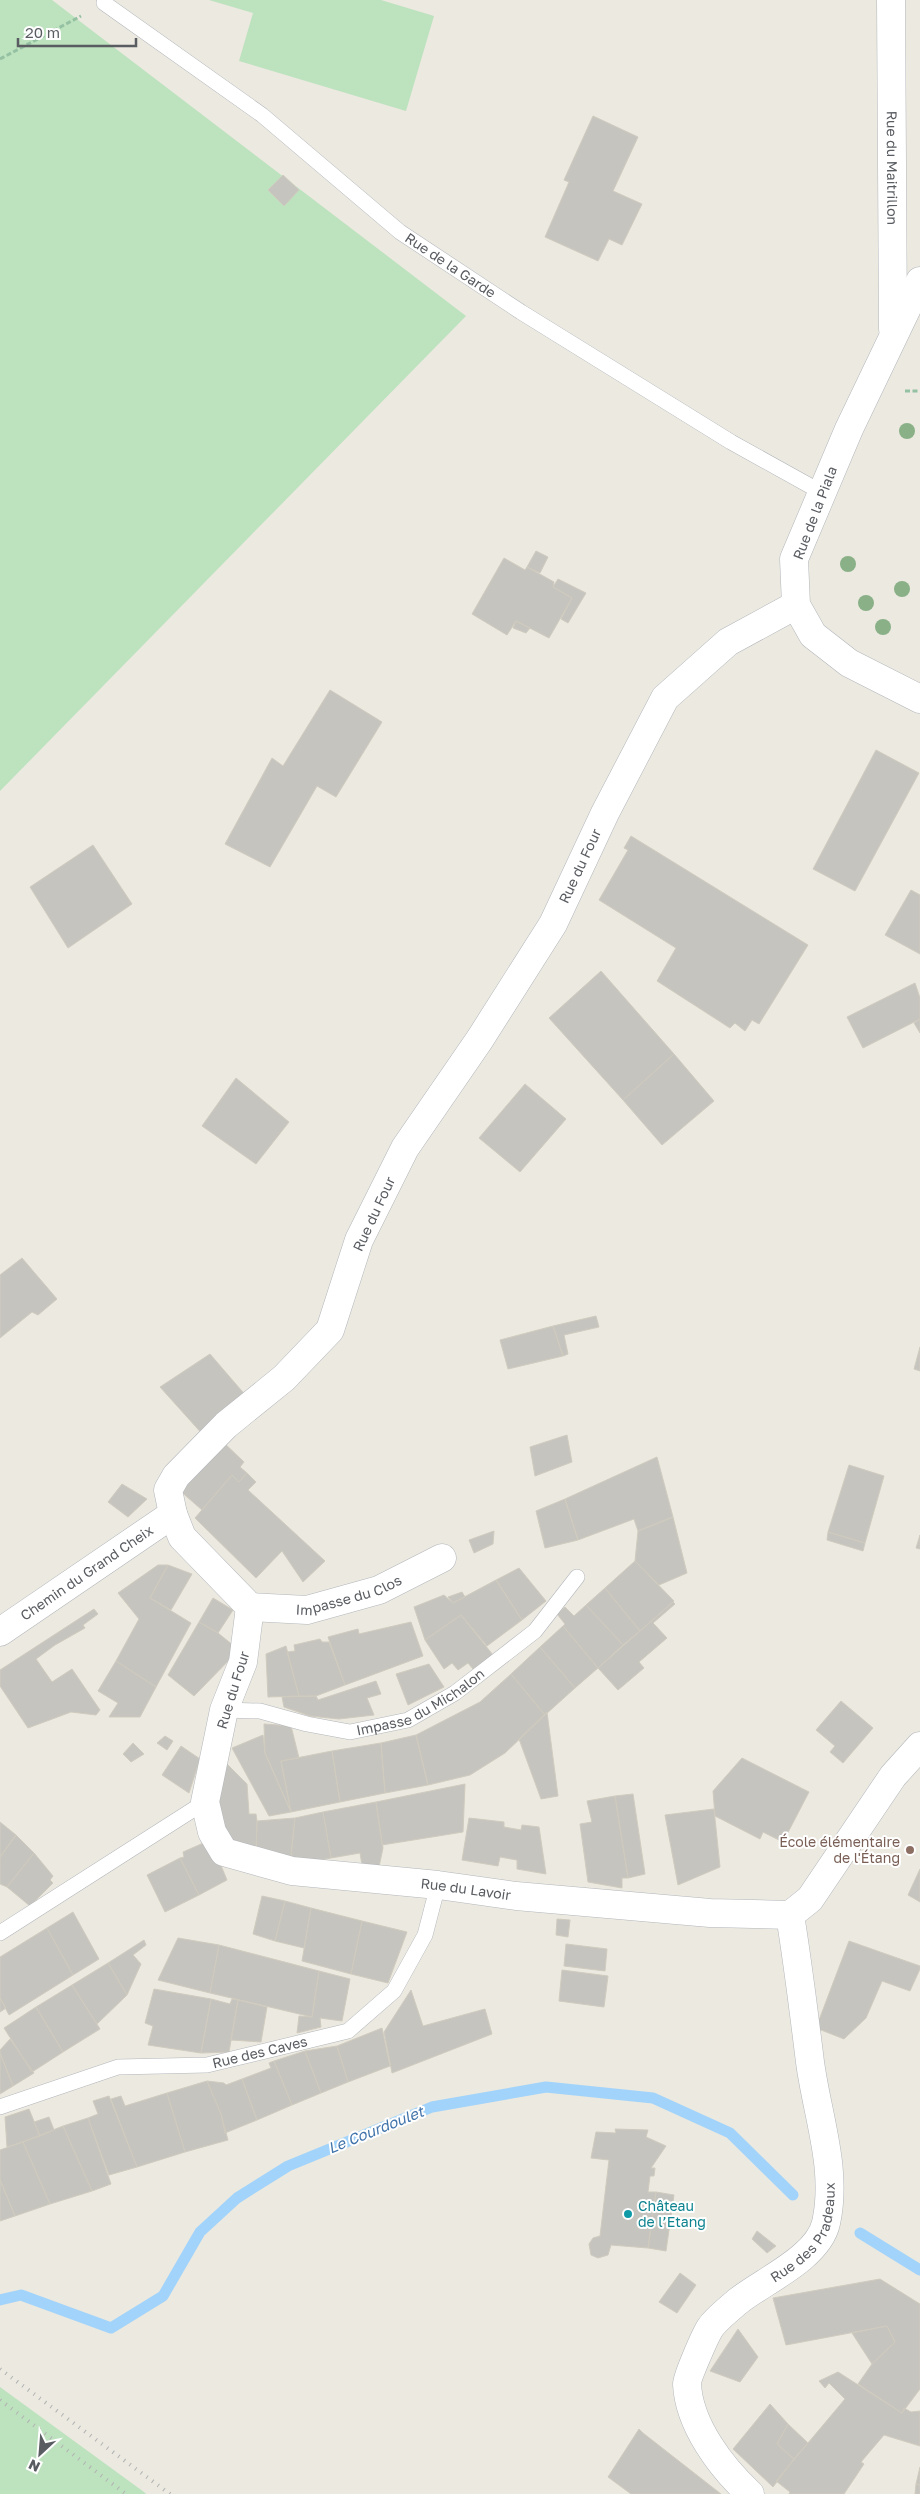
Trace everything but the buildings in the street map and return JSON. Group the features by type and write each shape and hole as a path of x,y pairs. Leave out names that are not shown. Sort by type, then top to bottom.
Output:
{"street":[{"name":"Rue du Maitrillon","path":"891,0 893,336"},
{"name":"Rue de la Piala","path":"920,281 821,492 794,559 796,605 813,634 849,663 920,699"},
{"name":"Rue du Four","path":"224,1852 212,1832 205,1802 224,1710 243,1662 250,1607 182,1537 172,1514 168,1490 176,1476 226,1425 284,1378 330,1330 359,1240 405,1148 480,1039 553,924 605,813 665,698 728,642 796,605"},
{"name":"Chemin du Grand Cheix","path":"0,1632 172,1514"},
{"name":"Impasse du Clos","path":"250,1607 307,1610 379,1590 442,1558"},
{"path":"790,1915 810,1898 893,1776 920,1746"},
{"name":"Rue du Lavoir","path":"224,1852 292,1871 438,1885 516,1896 710,1912 790,1915"},
{"name":"Rue des Pradeaux","path":"750,2494 718,2457 694,2417 687,2383 710,2329 738,2302 786,2269 814,2246 826,2225 831,2178 810,2063 806,2018 790,1915"}],"lane":[{"name":"Rue de la Garde","path":"104,4 262,115 400,232 521,312 705,427 821,492"},
{"name":"Impasse du Michalon","path":"224,1710 260,1711 307,1724 350,1732 408,1720 455,1693 534,1631 577,1577"},
{"path":"0,1933 205,1802"},
{"name":"Rue des Caves","path":"0,2107 118,2067 207,2066 348,2032 394,1991 425,1935 438,1885"}],"path":[{"path":"0,59 104,4"}],"green space":[{"path":"0,0 52,0 466,316 0,791"},
{"path":"209,0 381,0 434,16 406,111 239,61 253,13"},
{"path":"0,2387 144,2492 146,2494 0,2494"}],"waterway":[{"name":"Le Courdoulet","path":"0,2300 21,2295 111,2328 163,2296 200,2232 237,2198 288,2166 432,2107 546,2087 653,2098 730,2133 793,2195"},
{"name":"Le Courdoulet","path":"860,2233 920,2270"}],"railway":[{"path":"0,2369 170,2494"},
{"path":"0,2400 126,2494"}],"place":[{"name":"École élémentaire de l'Étang","path":"910,1850"},
{"name":"Château de l’Etang","path":"628,2214"}]}
